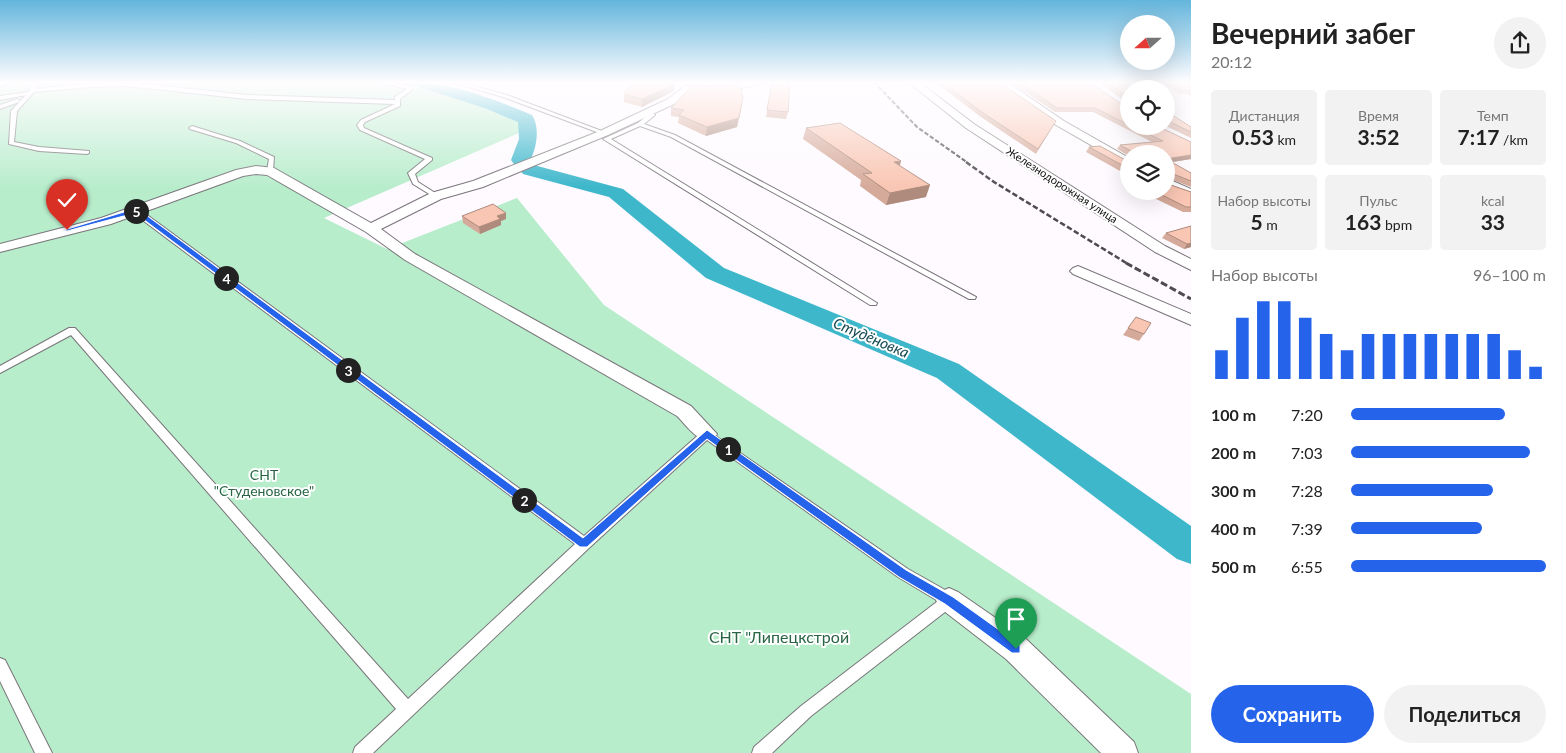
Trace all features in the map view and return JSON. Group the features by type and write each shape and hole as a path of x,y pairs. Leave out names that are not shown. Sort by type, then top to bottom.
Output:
{"street":[{"path":"371,229 436,196 478,184 604,133 637,117"},
{"name":"Железнодорожная улица","path":"961,117 1160,249 1191,265"},
{"path":"1051,117 1120,158"},
{"path":"0,248 136,211 240,174 256,170 270,171 371,229 410,257 684,412 707,434"},
{"path":"1175,186 1191,194"},
{"path":"1078,271 1191,320"},
{"path":"949,600 1016,649 1123,753"}],"lane":[{"path":"13,117 11,143 39,149 87,152"},
{"path":"376,117 360,125 362,129 430,159 411,173 415,183 436,196"},
{"path":"562,117 604,133"},
{"path":"649,117 640,124 606,139 873,303"},
{"path":"640,124 674,136 972,297"},
{"path":"192,128 238,142 272,158 270,171"},
{"path":"136,211 584,544"},
{"path":"0,370 72,330 407,710"},
{"path":"361,753 584,544 707,434 903,574 949,600 806,711 760,753"},
{"path":"0,665 44,753"}],"green space":[{"name":"СНТ \"Студеновское\"","path":"0,117 509,117 535,126 324,218 387,249 517,198 604,305 1191,694 1191,753 0,753"}],"building":[{"path":"684,117 739,117 739,118 707,127"},
{"path":"989,117 1050,117 1056,121 1038,149"},
{"path":"1175,117 1191,127 1191,132 1175,124"},
{"path":"840,123 901,161 894,162 930,185 890,193 863,174 872,173 806,128"},
{"path":"1175,134 1191,142 1191,155 1175,158 1175,145 1120,145 1163,141 1151,135"},
{"path":"1100,146 1120,157 1120,164 1089,147"},
{"path":"1175,164 1191,173 1191,181 1175,175"},
{"path":"1175,186 1191,192 1191,207 1186,207 1172,200 1175,200"},
{"path":"493,204 506,213 497,216 500,219 479,227 462,216"},
{"path":"1191,226 1191,243 1187,244 1166,233"},
{"path":"1136,317 1151,323 1144,334 1128,328"}],"waterway":[{"name":"Студёновка","path":"521,160 528,139 526,119 522,117"},
{"name":"Студёновка","path":"530,170 616,193 715,273 948,371 1191,547"}],"railway":[{"path":"908,117 917,127 968,163"},
{"path":"966,162 994,182 1128,264"},
{"path":"1126,263 1191,299"}],"route":[{"path":"67,230 136,211 584,544 707,434 903,574 949,600 1016,649"}],"park label":[{"name":"СНТ \"Липецкстрой","path":"779,637"}]}
